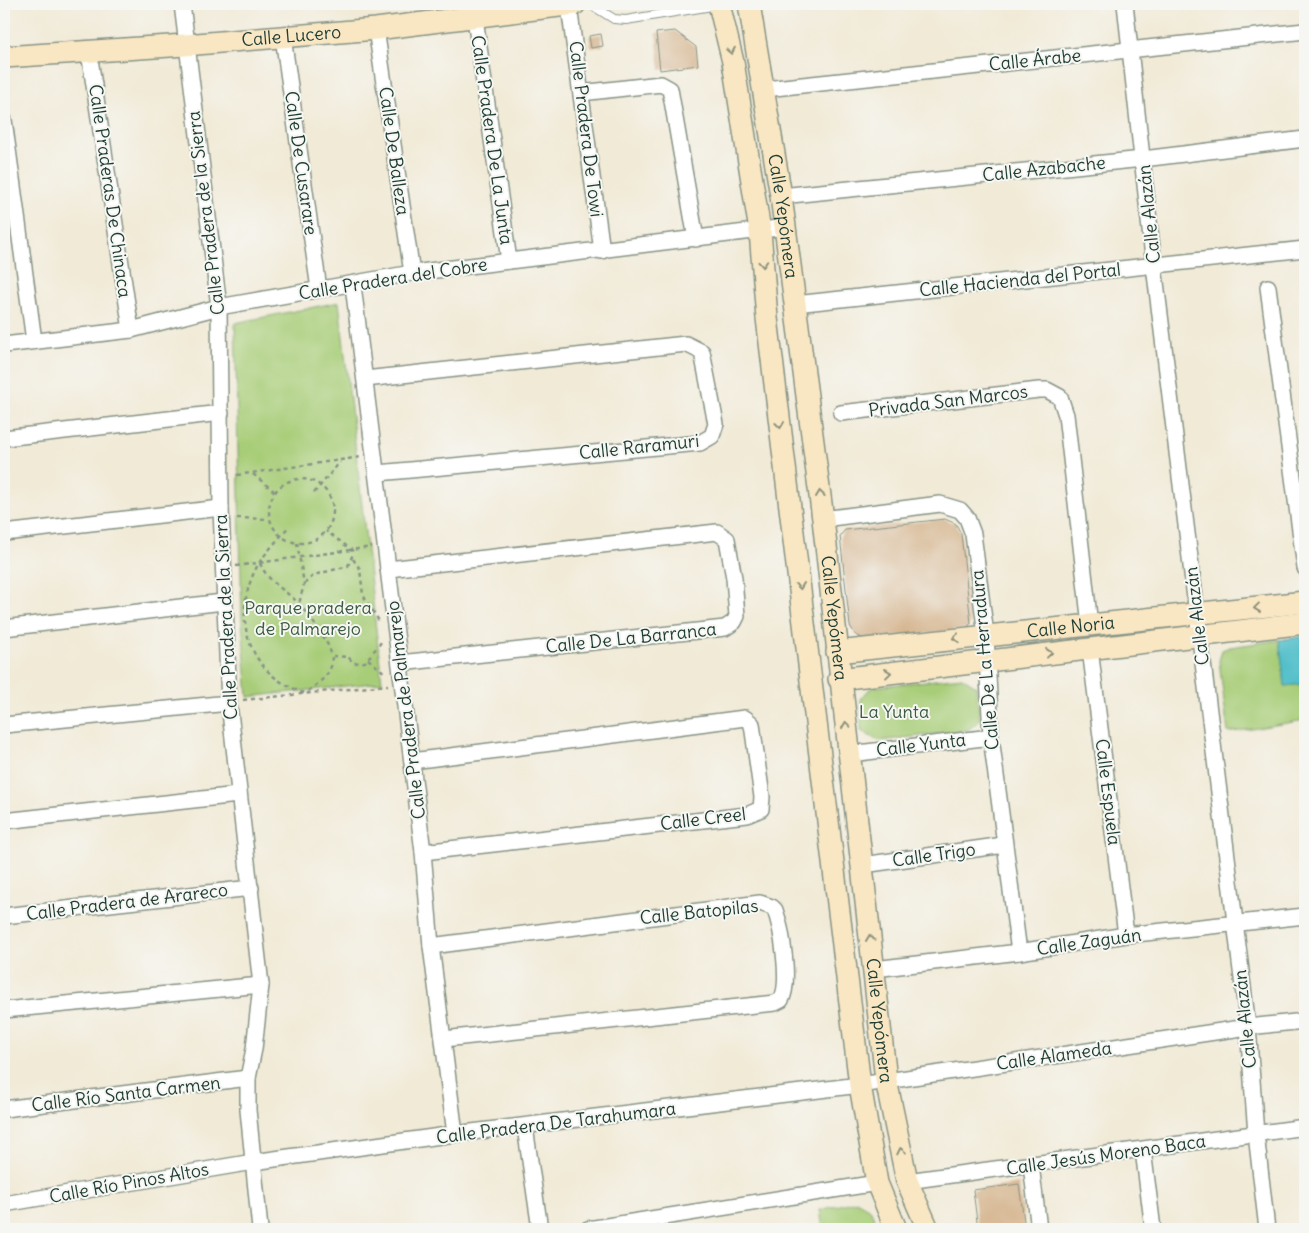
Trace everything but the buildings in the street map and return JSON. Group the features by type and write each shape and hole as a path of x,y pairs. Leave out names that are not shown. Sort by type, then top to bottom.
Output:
{"main road":[{"name":"Calle Lucero","path":"4,57 185,46 376,29 578,4"},
{"name":"Calle Yepómera","path":"719,4 731,53 760,231 768,327 860,1085 877,1183 896,1229"},
{"name":"Calle Yepómera","path":"749,4 765,89 786,227 823,519 839,678 863,865 886,1080 907,1181 928,1229"},
{"name":"Calle Noria","path":"837,652 1305,602"},
{"name":"Calle Noria","path":"839,678 1305,623"}],"street":[{"name":"Calle Pradera de la Sierra","path":"182,4 185,46 219,308 223,602 236,702 238,795 251,888 261,985 256,1039 248,1078 248,1110 260,1229"},
{"name":"Calle Pradera De Towi","path":"578,4 581,93 602,251"},
{"name":"Calle Alazán","path":"1125,4 1154,266 1248,1027 1256,1134 1267,1229"},
{"name":"Calle Pradera De La Junta","path":"475,18 509,262"},
{"name":"Calle De Balleza","path":"376,29 412,273"},
{"name":"Calle Árabe","path":"765,89 1305,30"},
{"name":"Calle De Cusarare","path":"283,37 319,289"},
{"name":"Calle Praderas De Chinaca","path":"89,52 130,330"},
{"path":"581,93 662,84 670,89 696,239"},
{"path":"4,120 34,341"},
{"name":"Calle Azabache","path":"781,196 1143,159 1305,139"},
{"name":"Calle Pradera del Cobre","path":"4,345 130,330 219,308 412,273 786,227"},
{"name":"Calle Hacienda del Portal","path":"795,304 1305,248"},
{"name":"Calle Pradera de Palmarejo","path":"353,285 378,473 385,545 423,852 431,946 455,1134"},
{"path":"1268,287 1305,568"},
{"name":"Calle Raramuri","path":"365,379 686,344 702,352 716,424 712,436 700,443 378,473"},
{"name":"Privada San Marcos","path":"841,414 1039,390 1055,393 1063,402 1066,416 1090,625"},
{"path":"4,438 221,413"},
{"name":"Calle De La Herradura","path":"823,519 940,504 952,506 960,510 967,518 973,534 986,635 992,737 1004,845 1019,952"},
{"path":"4,533 221,508"},
{"name":"Calle De La Barranca","path":"388,568 717,532 727,539 734,578 737,616 734,622 725,628 400,663"},
{"path":"4,628 223,602"},
{"name":"Calle Espuela","path":"1090,649 1126,936"},
{"path":"4,725 236,702"},
{"name":"Calle Creel","path":"412,761 745,718 752,724 762,797 761,809 747,815 423,852"},
{"name":"Calle Yunta","path":"850,754 992,737"},
{"path":"4,821 238,795"},
{"name":"Calle Trigo","path":"863,865 1004,845"},
{"name":"Calle Pradera de Arareco","path":"4,916 251,888"},
{"name":"Calle Batopilas","path":"431,946 760,903 775,910 782,947 786,990 781,1000 775,1003 444,1039"},
{"name":"Calle Zaguán","path":"874,969 1019,952 1126,936 1305,916"},
{"path":"4,1010 261,985"},
{"name":"Calle Alameda","path":"860,1085 1248,1027 1305,1021"},
{"name":"Calle Río Santa Carmen","path":"4,1109 248,1078"},
{"name":"Calle Pradera De Tarahumara","path":"253,1162 455,1134 525,1128 860,1085"},
{"name":"Calle Jesús Moreno Baca","path":"907,1181 1305,1127"},
{"path":"525,1128 540,1229"},
{"path":"1143,1150 1153,1229"},
{"name":"Calle Río Pinos Altos","path":"4,1204 253,1162"},
{"path":"1031,1165 1039,1229"},
{"path":"588,1229 877,1183"}],"lane":[{"path":"578,4 614,19 626,20 719,4"}],"path":[{"path":"237,475 375,455"},
{"path":"314,493 340,460"},
{"path":"253,474 275,492"},
{"path":"297,479 313,481 320,486 326,491 333,507 333,515 326,531 314,541 298,544 280,537 269,518 269,504 275,492 288,481 297,479"},
{"path":"237,518 269,518"},
{"path":"288,527 260,563 247,598 244,621 246,633 258,662 268,673 290,689 305,694"},
{"path":"326,531 352,550"},
{"path":"298,544 304,584 299,604"},
{"path":"222,568 385,545"},
{"path":"304,584 314,575 348,566 352,558 352,550"},
{"path":"352,558 360,569 363,595 381,624"},
{"path":"260,563 262,570 280,589 299,604 330,645 333,656 332,666 320,683 305,694"},
{"path":"333,656 348,657 354,663 368,659 383,640"},
{"path":"368,659 388,675"},
{"path":"236,702 388,685"}],"green space":[{"name":"Parque pradera de Palmarejo","path":"339,302 382,682 248,697 242,623 235,323"},
{"path":"1305,636 1305,720 1228,733 1219,661 1222,650 1230,647"},
{"name":"La Yunta","path":"962,677 976,686 980,720 968,730 879,741 861,731 861,697 873,687"},
{"path":"856,1201 870,1209 879,1229 823,1229 820,1210"}],"water":[{"path":"1305,636 1305,684 1285,686 1279,640"}]}
